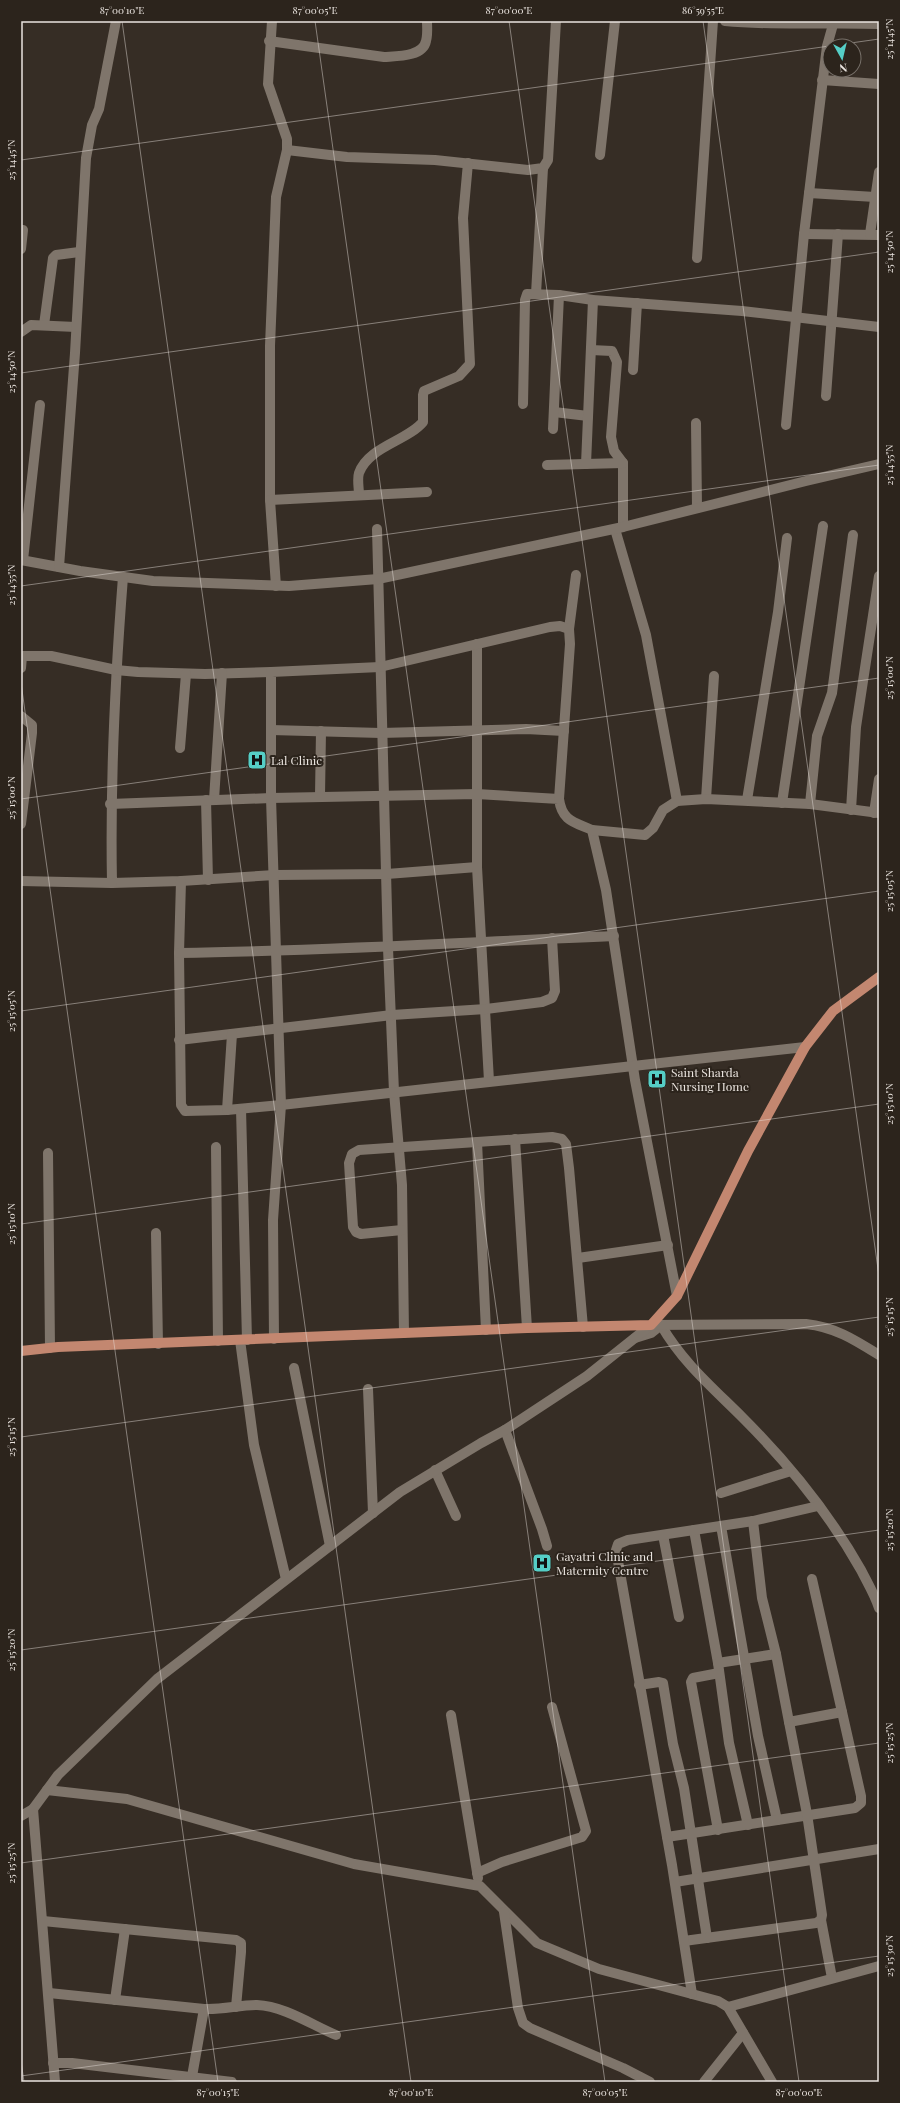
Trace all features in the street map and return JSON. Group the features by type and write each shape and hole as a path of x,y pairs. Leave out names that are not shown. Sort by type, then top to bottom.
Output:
{"main road":[{"path":"21,1351 50,1348 274,1338 528,1328 656,1325 677,1296 748,1152 805,1048 833,1011 879,977"}],"street":[{"path":"59,567 87,146 99,109 116,21"},
{"path":"272,21 269,41 268,84 287,139 288,150 276,197 270,346 270,500 276,586"},
{"path":"269,41 384,57 399,56 422,48 426,42 427,21"},
{"path":"536,294 543,168 548,160 556,21"},
{"path":"600,155 615,21"},
{"path":"697,258 713,21"},
{"path":"724,21 762,25 834,22 879,24"},
{"path":"786,425 804,234 822,80 829,35 834,22"},
{"path":"822,80 879,84"},
{"path":"288,150 347,156 468,163 528,170 543,168"},
{"path":"359,495 359,473 366,462 384,447 405,435 423,422 422,395 424,391 459,376 470,364 463,218 468,163"},
{"path":"804,234 874,234 875,197 879,172"},
{"path":"809,193 875,197"},
{"path":"21,249 24,230"},
{"path":"826,396 838,234"},
{"path":"44,325 53,258 56,255 79,252"},
{"path":"523,404 524,300 527,294 559,295 593,300 742,311 879,327"},
{"path":"553,429 559,295"},
{"path":"586,464 593,300"},
{"path":"633,370 637,303"},
{"path":"21,330 31,325 76,327"},
{"path":"591,350 612,351 616,362 611,437 614,451 623,463 619,528 646,635 677,801"},
{"path":"40,405 22,560 153,581 276,586 378,579 619,528 879,464"},
{"path":"554,412 588,416"},
{"path":"696,423 697,508"},
{"path":"547,465 623,463"},
{"path":"270,500 426,492"},
{"path":"782,803 822,526"},
{"path":"377,529 388,948 392,1015 394,1092 400,1148 404,1333"},
{"path":"810,804 817,736 832,693 853,535"},
{"path":"747,800 778,612 787,538"},
{"path":"576,575 569,630 570,644 559,799 563,814 570,820 592,830 645,835 653,828 663,810 677,801 706,799 810,804 877,813 879,779"},
{"path":"851,810 856,726 879,576"},
{"path":"112,882 110,804 116,670 123,577"},
{"path":"21,668 21,656 52,656 116,670 186,674 380,667 550,627 560,626 569,630"},
{"path":"477,644 476,730 480,941 486,1009 489,1081"},
{"path":"271,672 271,798 275,875 281,1105 273,1220 274,1338"},
{"path":"208,880 210,800 222,673"},
{"path":"180,748 186,674"},
{"path":"706,799 714,676"},
{"path":"21,716 32,725 32,733 21,824"},
{"path":"271,730 382,733 526,729 564,731"},
{"path":"320,796 321,732"},
{"path":"110,804 320,796 477,794 559,799"},
{"path":"592,830 606,890 633,1066 677,1296"},
{"path":"21,881 181,881 275,875 387,874 478,867"},
{"path":"181,881 179,953 180,1104 185,1111 227,1110 281,1105 489,1081 805,1048"},
{"path":"179,953 388,948 480,941 614,936"},
{"path":"179,1040 392,1015 486,1009 542,1002 552,998 556,985 552,938"},
{"path":"227,1110 232,1034"},
{"path":"241,1109 244,1340 254,1445 286,1579"},
{"path":"402,1230 361,1234 356,1232 353,1228 349,1163 352,1154 359,1150 515,1139 552,1137 562,1139 566,1144 578,1258 583,1327"},
{"path":"515,1139 528,1328"},
{"path":"477,1142 486,1330"},
{"path":"216,1147 218,1341"},
{"path":"48,1153 50,1348"},
{"path":"156,1233 158,1344"},
{"path":"578,1258 668,1244"},
{"path":"21,1816 33,1809 58,1775 156,1679 400,1492 505,1430 587,1376 635,1338 656,1325 806,1324 824,1326 854,1339 879,1355"},
{"path":"656,1325 690,1366 744,1419 791,1471 846,1543 868,1583 879,1608"},
{"path":"294,1368 330,1546"},
{"path":"368,1389 373,1513"},
{"path":"505,1430 542,1528 547,1546"},
{"path":"435,1470 456,1516"},
{"path":"721,1493 791,1471"},
{"path":"692,1994 675,1882 616,1550 622,1541 753,1522 803,1511 818,1506"},
{"path":"753,1522 762,1598 776,1654 807,1814 822,1915 821,1920 832,1978"},
{"path":"721,1526 758,1736 777,1820"},
{"path":"694,1530 718,1668 729,1743 748,1825"},
{"path":"663,1535 679,1617"},
{"path":"667,1837 718,1830 807,1814 855,1808 861,1803 861,1796 812,1579"},
{"path":"718,1830 691,1682 693,1678 745,1659 776,1654"},
{"path":"639,1685 659,1682 663,1683 673,1744 684,1788 707,1938"},
{"path":"477,1873 502,1862 582,1837 585,1834 586,1831 552,1707"},
{"path":"790,1722 842,1712"},
{"path":"451,1715 480,1886 537,1944 573,1960 599,1969 718,2001 728,2007 772,2082"},
{"path":"47,1790 127,1799 354,1864 480,1886"},
{"path":"33,1809 55,2082"},
{"path":"675,1882 879,1849"},
{"path":"504,1912 518,2008 523,2023 530,2028 623,2068 650,2082"},
{"path":"684,1941 816,1923 821,1920"},
{"path":"43,1921 229,1939 241,1943 236,2007"},
{"path":"115,2000 125,1929"},
{"path":"728,2007 879,1966"},
{"path":"48,1993 204,2009 257,2005 277,2009 336,2035"},
{"path":"192,2079 204,2009"},
{"path":"704,2082 743,2033"},
{"path":"54,2063 231,2082"}],"place":[{"name":"Lal Clinic","path":"257,760"},
{"name":"Saint Sharda Nursing Home","path":"657,1079"},
{"name":"Gayatri Clinic and Maternity Centre","path":"542,1563"}]}
